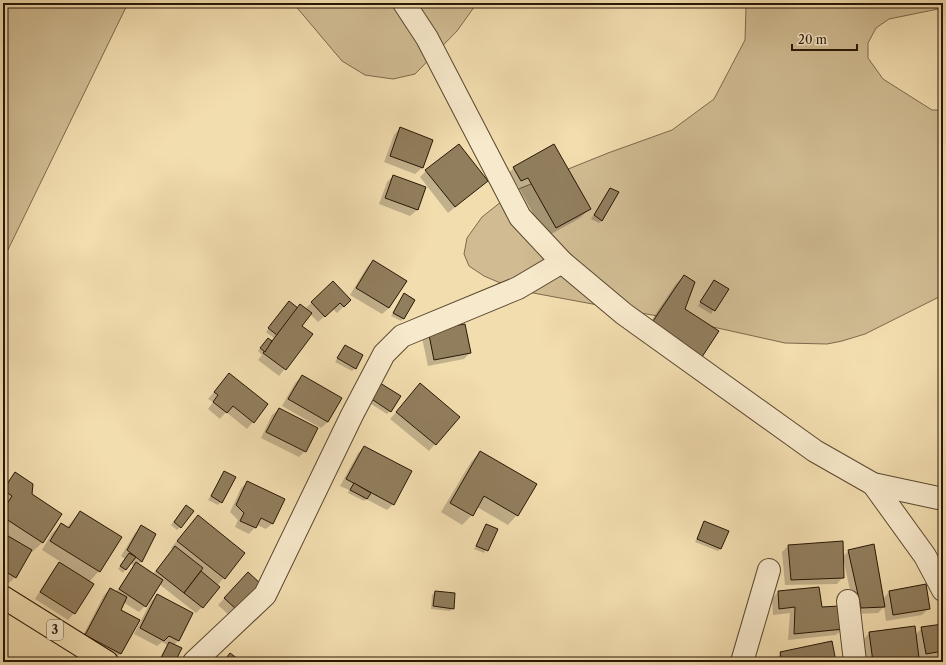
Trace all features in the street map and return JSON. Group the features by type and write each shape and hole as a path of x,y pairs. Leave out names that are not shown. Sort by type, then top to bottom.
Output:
{"main road":[{"name":"3","path":"3,597 107,662"}],"street":[{"path":"404,3 427,38 520,217 562,262 624,314 815,451 873,484 943,499"},
{"path":"194,662 265,595 352,415 384,354 402,336 518,288 562,262"},
{"path":"873,484 925,556 943,590"},
{"path":"742,662 769,570"},
{"path":"848,601 855,662"}],"shaded area":[{"path":"3,3 128,3 3,260"},
{"path":"293,3 477,3 457,31 415,74 393,79 365,75 342,61"},
{"path":"744,3 943,3 943,8 889,19 876,28 868,43 868,58 883,79 932,110 943,110 943,295 865,334 842,341 827,344 785,343 695,323 517,290 484,276 469,266 464,254 467,238 482,217 516,190 608,153 672,130 714,99 745,40 746,8"}],"building":[{"path":"400,127 433,140 423,168 390,156"},
{"path":"459,144 488,181 455,207 425,170"},
{"path":"554,144 591,209 556,228 528,178 521,181 513,167"},
{"path":"393,175 426,187 418,210 385,198"},
{"path":"610,188 619,192 602,221 594,215"},
{"path":"373,260 407,281 389,308 356,288"},
{"path":"684,275 695,282 685,309 719,331 700,360 649,327"},
{"path":"714,280 729,289 715,311 700,302"},
{"path":"333,281 351,300 344,307 340,303 325,317 311,302"},
{"path":"404,293 415,300 404,319 393,313"},
{"path":"289,301 298,308 277,335 268,328"},
{"path":"300,304 312,313 302,326 313,334 286,370 263,353"},
{"path":"465,324 471,353 434,360 428,330"},
{"path":"268,338 272,341 265,352 260,348"},
{"path":"345,345 363,355 356,369 337,358"},
{"path":"229,373 268,404 254,423 233,406 227,413 213,402 218,395 214,392"},
{"path":"302,375 342,398 328,422 288,399"},
{"path":"380,383 401,396 391,412 370,398"},
{"path":"420,383 460,417 436,445 396,412"},
{"path":"279,408 318,428 306,452 266,432"},
{"path":"364,446 412,471 394,505 346,479"},
{"path":"480,451 537,484 518,516 484,496 473,516 450,503"},
{"path":"224,471 236,477 222,503 211,496"},
{"path":"15,472 33,484 32,494 62,514 43,543 3,517 3,510 12,496 3,490"},
{"path":"247,481 285,499 273,524 261,518 256,528 240,521 244,513 236,505"},
{"path":"354,483 371,493 367,499 350,490"},
{"path":"186,505 194,511 181,528 174,522"},
{"path":"80,511 122,537 100,572 50,541 61,523 69,528"},
{"path":"198,515 245,553 225,579 177,541"},
{"path":"704,521 729,531 721,549 697,539"},
{"path":"486,524 498,529 488,551 476,546"},
{"path":"141,525 156,534 142,562 127,550"},
{"path":"3,533 32,550 16,578 3,570"},
{"path":"843,541 844,578 791,580 788,545"},
{"path":"874,544 885,607 861,608 848,550"},
{"path":"175,546 203,568 184,593 156,571"},
{"path":"129,553 136,557 126,570 120,566"},
{"path":"59,562 94,584 75,614 40,592"},
{"path":"136,562 163,580 146,607 119,589"},
{"path":"201,571 220,587 203,608 184,593"},
{"path":"248,572 262,585 238,611 224,598"},
{"path":"926,584 930,609 893,615 889,591"},
{"path":"819,587 822,607 839,606 844,629 794,634 795,607 779,609 778,591"},
{"path":"110,588 127,597 121,610 140,620 121,654 85,635"},
{"path":"435,591 455,593 454,609 433,606"},
{"path":"157,594 193,613 179,641 169,636 164,641 140,628"},
{"path":"943,624 943,651 926,654 921,627"},
{"path":"915,626 919,658 873,662 869,632"},
{"path":"832,641 836,662 782,662 780,652"},
{"path":"169,642 182,648 175,662 159,662"},
{"path":"230,653 242,662 223,662"}]}
